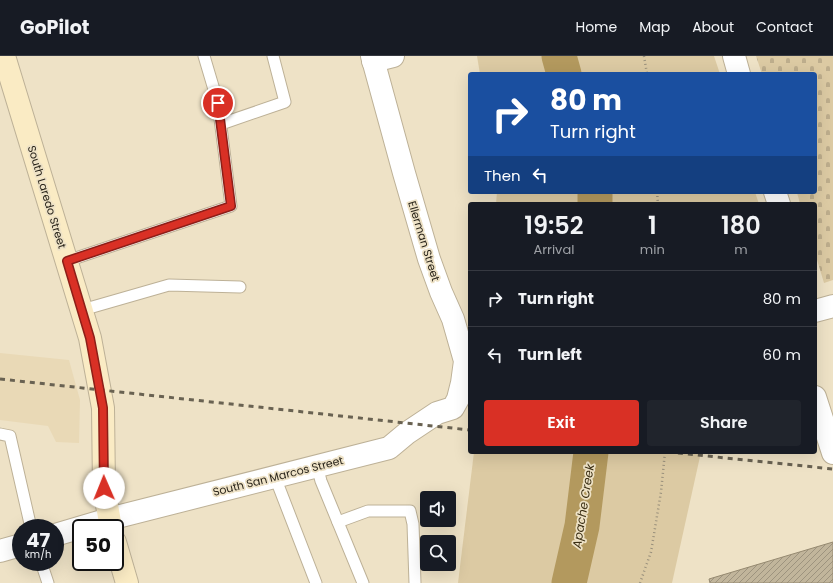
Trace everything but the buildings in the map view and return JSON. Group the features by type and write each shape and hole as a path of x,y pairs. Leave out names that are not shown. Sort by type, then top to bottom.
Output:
{"main road":[{"name":"South Laredo Street","path":"4,56 90,338 103,408 104,488 109,519"},
{"path":"123,571 127,583"}],"street":[{"path":"734,56 738,72"},
{"name":"Ellerman Street","path":"380,58 404,174 429,259 453,319 464,361 462,383 458,399 453,408 437,413"},
{"path":"817,310 833,306"},
{"path":"817,403 833,453"},
{"name":"South San Marcos Street","path":"124,519 275,477 389,448 407,433 437,413"},
{"path":"0,551 12,548"}],"lane":[{"path":"67,261 231,206 218,103 204,56"},
{"path":"221,124 285,102 273,56"},
{"path":"82,310 169,285 240,287"},
{"path":"0,434 10,436 29,519"},
{"path":"317,466 321,481 363,583"},
{"path":"275,477 316,583"},
{"path":"338,522 368,511 410,511 413,524 415,583"},
{"path":"44,571 48,583"}],"path":[{"path":"644,56 647,72"},
{"path":"640,583 650,552 661,492 665,454"}],"shaded area":[{"path":"0,353 69,360 80,400 79,443 56,442 48,426 0,420"}],"green space":[{"path":"477,56 714,56 719,72 480,72"},
{"path":"756,56 833,56 833,280 824,283 817,260 817,202 800,202 798,194 817,194 817,72 761,72"},
{"path":"497,194 756,194 758,202 496,202"},
{"path":"474,454 701,454 672,583 458,583"}],"waterway":[{"name":"Apache Creek","path":"559,56 563,72"},
{"name":"Apache Creek","path":"595,194 595,202"},
{"name":"Apache Creek","path":"569,583 582,526 591,454"}],"railway":[{"path":"0,379 468,430"},
{"path":"687,454 833,469"}],"route":[{"path":"104,488 103,408 90,338 67,261 231,206 218,103"}]}
